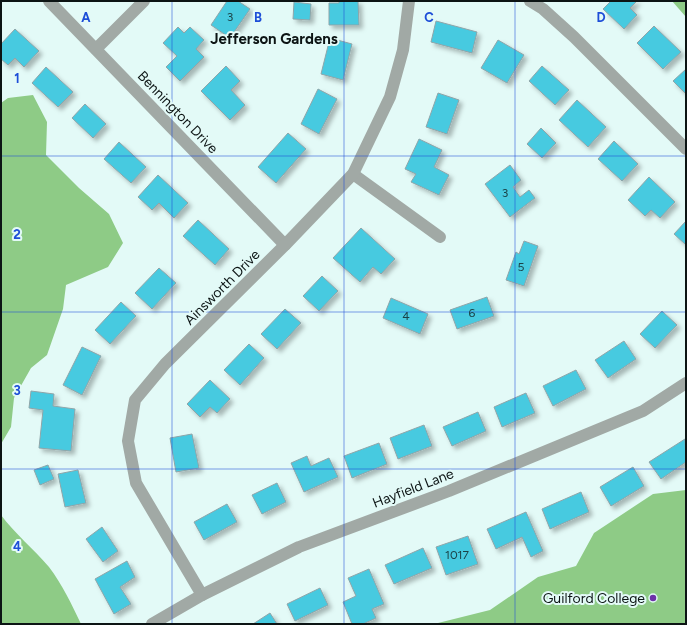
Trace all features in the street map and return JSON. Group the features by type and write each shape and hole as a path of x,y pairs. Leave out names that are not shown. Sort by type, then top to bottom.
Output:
{"street":[{"name":"Bennington Drive","path":"49,1 285,245"},
{"path":"96,49 144,1"},
{"name":"Ainsworth Drive","path":"202,595 136,483 128,441 135,400 165,364 285,245 352,174 368,145 390,97 403,50 409,1"},
{"path":"530,1 543,9 584,47 686,149"},
{"path":"352,174 440,237"},
{"name":"Hayfield Lane","path":"152,624 202,595 299,547 449,491 643,410 686,383"}],"green space":[{"path":"672,1 686,1 686,17"},
{"path":"33,95 47,122 46,155 79,188 109,214 123,243 108,267 66,285 63,309 47,355 31,368 14,398 11,427 1,444 1,103 8,98"},
{"path":"686,490 686,624 434,624 490,610 538,577 576,566 594,533 653,494"},
{"path":"1,515 12,529 49,567 62,587 81,624 1,624"}],"building":[{"path":"227,1 238,1 250,9 230,38 211,25"},
{"path":"339,1 358,1 359,25 329,25 329,3 339,3"},
{"path":"611,1 637,1 630,8 637,15 624,29 603,9"},
{"path":"294,2 311,4 310,20 293,19"},
{"path":"436,21 477,32 472,53 431,42"},
{"path":"654,26 681,52 663,69 637,43"},
{"path":"178,27 184,33 190,27 204,40 196,49 204,57 180,81 166,67 177,56 163,43"},
{"path":"15,29 39,51 24,67 15,58 8,65 1,59 1,44"},
{"path":"330,38 352,44 343,80 321,74"},
{"path":"498,40 524,55 507,83 481,68"},
{"path":"226,66 240,81 231,90 245,105 230,120 201,91"},
{"path":"542,66 569,90 555,105 529,81"},
{"path":"46,67 73,92 58,107 32,83"},
{"path":"686,69 686,94 673,81"},
{"path":"318,89 337,99 319,134 301,124"},
{"path":"438,93 459,100 447,134 426,127"},
{"path":"577,100 606,127 588,147 559,120"},
{"path":"85,104 106,124 93,138 72,118"},
{"path":"541,128 556,143 542,158 527,144"},
{"path":"288,133 306,149 276,183 258,167"},
{"path":"419,139 442,150 434,167 449,175 439,195 411,182 416,174 405,169"},
{"path":"614,141 638,164 622,181 598,159"},
{"path":"119,142 146,167 131,183 104,159"},
{"path":"510,165 521,180 513,187 520,197 529,190 535,198 510,217 485,184"},
{"path":"158,175 188,203 174,218 159,203 152,210 138,197"},
{"path":"649,177 675,202 660,218 651,210 645,216 628,200"},
{"path":"198,220 229,249 215,265 183,236"},
{"path":"686,221 686,245 674,234"},
{"path":"361,228 395,259 381,274 373,267 360,282 333,258"},
{"path":"524,241 538,246 524,286 506,280 516,252 519,254"},
{"path":"159,268 176,283 152,309 135,293"},
{"path":"322,276 338,291 319,311 303,296"},
{"path":"487,297 494,316 457,329 450,310"},
{"path":"391,298 428,314 420,334 383,318"},
{"path":"121,302 136,316 110,344 95,330"},
{"path":"285,309 301,323 277,349 261,334"},
{"path":"662,311 677,325 655,348 640,334"},
{"path":"624,341 636,359 608,378 595,360"},
{"path":"249,344 264,358 240,385 224,370"},
{"path":"82,347 101,356 82,395 63,385"},
{"path":"576,370 586,389 553,406 543,386"},
{"path":"210,380 230,399 217,413 210,407 200,417 187,404"},
{"path":"31,391 54,394 53,406 75,409 71,451 39,448 43,410 29,408"},
{"path":"526,393 535,413 502,427 494,407"},
{"path":"478,412 486,431 452,446 443,427"},
{"path":"424,425 432,446 398,459 390,438"},
{"path":"192,434 199,468 176,472 170,438"},
{"path":"685,439 686,462 661,479 649,462"},
{"path":"379,443 387,464 352,478 344,456"},
{"path":"307,456 311,466 329,458 338,477 304,492 291,463"},
{"path":"48,465 54,479 40,485 34,470"},
{"path":"633,467 644,486 611,506 600,487"},
{"path":"78,470 86,503 65,507 58,474"},
{"path":"277,483 286,502 262,514 252,495"},
{"path":"581,492 589,512 550,529 542,509"},
{"path":"227,504 237,522 204,540 194,522"},
{"path":"526,512 543,551 531,557 522,537 496,549 487,529"},
{"path":"102,527 118,551 103,562 86,539"},
{"path":"468,536 478,564 446,575 436,547"},
{"path":"423,548 432,568 394,584 385,565"},
{"path":"127,561 135,577 120,587 131,604 114,614 95,579"},
{"path":"369,569 384,604 372,609 376,618 363,624 352,624 343,602 356,596 348,578"},
{"path":"320,588 328,605 295,621 287,604"},
{"path":"270,613 277,624 253,624"}],"place":[{"name":"Guilford College","path":"653,598"}],"district":[{"name":"Jefferson Gardens","path":"274,39"}]}
